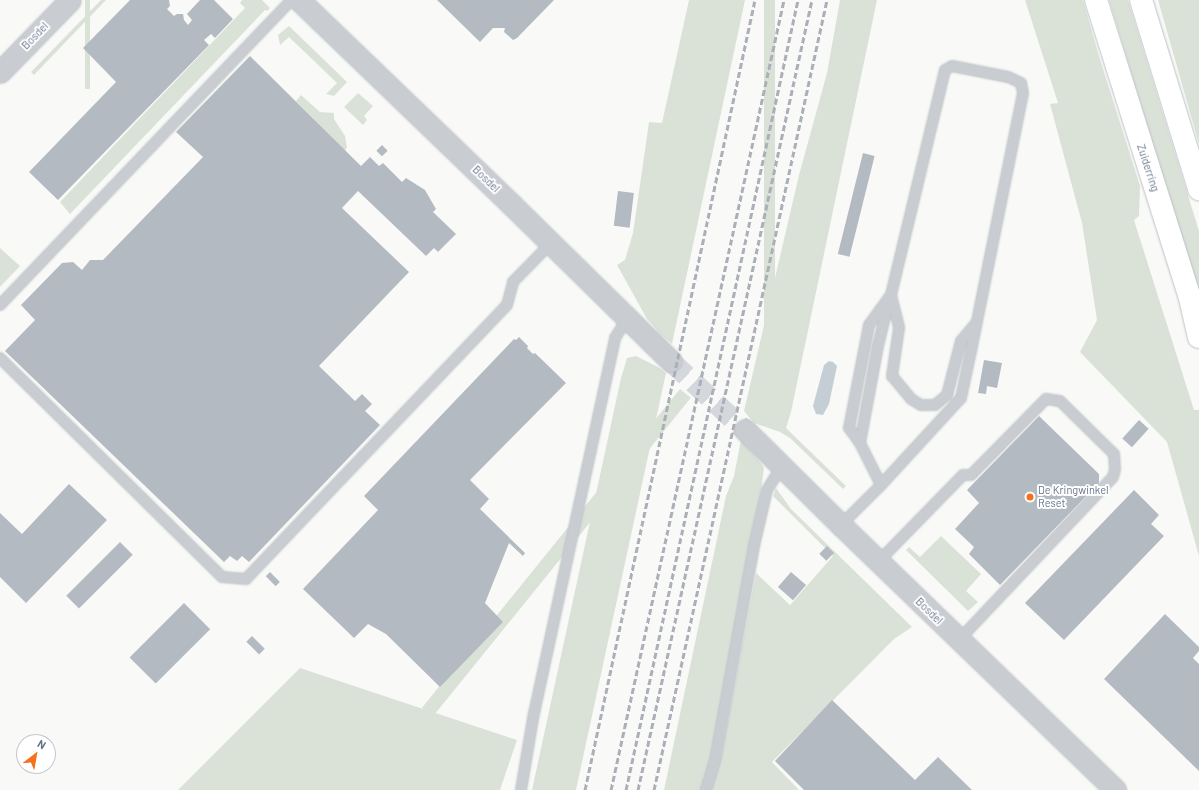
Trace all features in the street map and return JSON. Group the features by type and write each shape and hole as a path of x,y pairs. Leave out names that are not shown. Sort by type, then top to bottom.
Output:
{"main road":[{"name":"Zuiderring","path":"1096,0 1190,298 1199,337"},
{"path":"1141,0 1199,189"}],"street":[{"name":"Bosdel","path":"0,72 70,0"},
{"name":"Bosdel","path":"299,0 671,361"},
{"name":"Bosdel","path":"745,430 841,526 1115,790"}],"lane":[{"path":"0,305 291,0"},
{"path":"841,526 881,485 961,398 1023,93 1021,83 1008,77 952,66 945,70 891,295 870,325 849,428 860,443 881,485"},
{"path":"0,358 222,577 246,579 507,305 513,282 551,243"},
{"path":"891,295 899,328 892,376 911,399 921,405 935,405 947,395 961,341 976,323"},
{"path":"521,790 535,710 615,338 627,319"},
{"path":"878,562 963,475 971,475 1046,399 1060,401 1114,454 1115,469 1113,477 959,640"},
{"path":"706,790 715,761 754,546 767,490 782,466"}],"shaded area":[{"path":"85,0 90,0 90,89 85,89"},
{"path":"101,0 106,0 34,75 31,72"},
{"path":"242,0 262,0 270,8 267,11 265,10 70,214 60,202 245,8 240,3"},
{"path":"689,0 745,0 672,344 660,334 647,319 617,265 625,260 633,233 649,122 662,123"},
{"path":"764,0 775,0 775,366 764,366"},
{"path":"840,0 877,0 791,412 786,428 846,486 843,489 790,438 780,432 754,423 744,411 799,175 827,73"},
{"path":"1025,0 1083,0 1140,186 1139,216 1134,220 1194,410 1199,410 1199,556 1167,442 1080,352 1097,320 1082,223 1050,104 1058,103"},
{"path":"1109,0 1128,0 1199,231 1199,296"},
{"path":"1158,0 1199,0 1199,144"},
{"path":"289,26 347,82 334,96 326,94 337,83 289,37 280,45 278,35"},
{"path":"358,93 373,106 364,116 367,120 363,125 344,107"},
{"path":"301,95 320,112 334,113 334,119 345,136 347,147 345,151 296,101"},
{"path":"0,248 20,266 0,287"},
{"path":"636,356 660,368 666,373 576,790 532,790 621,378 627,358"},
{"path":"829,361 833,362 837,366 829,404 823,415 816,414 813,406 824,365"},
{"path":"680,389 691,398 433,716 422,708"},
{"path":"741,440 764,468 760,499 712,759 701,790 664,790 726,496 734,476"},
{"path":"776,488 791,509 912,627 894,639 772,762 799,790 710,790 721,758 756,573 790,605 833,556 773,496"},
{"path":"941,536 981,574 966,591 978,602 968,611 906,550 909,547 920,557"},
{"path":"300,668 517,740 500,790 178,790"}],"building":[{"path":"130,0 169,0 170,6 167,9 174,16 177,14 183,14 184,20 188,25 192,20 187,14 200,0 214,0 233,19 215,38 211,34 204,40 209,45 58,200 29,172 116,82 83,48"},
{"path":"437,0 554,0 517,38 513,40 504,32 505,28 493,28 480,42"},
{"path":"250,56 361,166 370,157 379,166 383,163 402,182 406,178 425,190 436,209 433,212 456,234 438,252 434,248 426,256 358,191 342,208 409,272 319,366 355,401 362,394 372,404 365,411 380,425 249,562 242,556 237,561 230,556 224,562 5,351 35,320 21,305 62,263 73,262 82,270 90,260 103,260 203,157 176,132"},
{"path":"382,145 388,151 382,156 376,151"},
{"path":"863,153 875,156 849,257 838,254"},
{"path":"618,191 634,193 630,228 614,226"},
{"path":"519,337 528,346 527,348 533,354 535,353 566,383 470,480 489,499 480,509 525,553 523,556 509,543 485,603 503,622 440,687 386,634 368,624 354,638 303,589 378,510 364,496 514,339 516,340"},
{"path":"984,360 1002,363 997,388 987,386 986,394 978,393"},
{"name":"De Kringwinkel Reset","path":"1039,416 1099,474 1099,483 1000,585 969,554 974,547 955,529 979,503 967,490"},
{"path":"1139,420 1149,429 1132,447 1122,439"},
{"path":"69,484 107,520 26,603 0,577 0,513 22,534"},
{"path":"1134,490 1159,515 1151,524 1164,536 1064,640 1025,603"},
{"path":"120,542 133,555 79,608 66,596"},
{"path":"827,546 834,553 826,561 819,554"},
{"path":"270,572 280,582 276,586 266,576"},
{"path":"791,572 806,585 793,600 778,587"},
{"path":"184,603 210,629 156,684 130,657"},
{"path":"1165,614 1199,647 1199,651 1193,658 1199,664 1199,771 1104,679"},
{"path":"252,636 265,649 259,654 246,642"},
{"path":"832,700 915,780 938,757 972,790 804,790 775,761"}],"tunnel":[{"path":"671,361 745,430"}],"railway":[{"path":"585,790 755,0"},
{"path":"611,790 784,0"},
{"path":"626,790 798,0"},
{"path":"638,790 812,0"},
{"path":"654,790 827,0"}],"place":[{"name":"De Kringwinkel Reset","path":"1030,497"}]}
